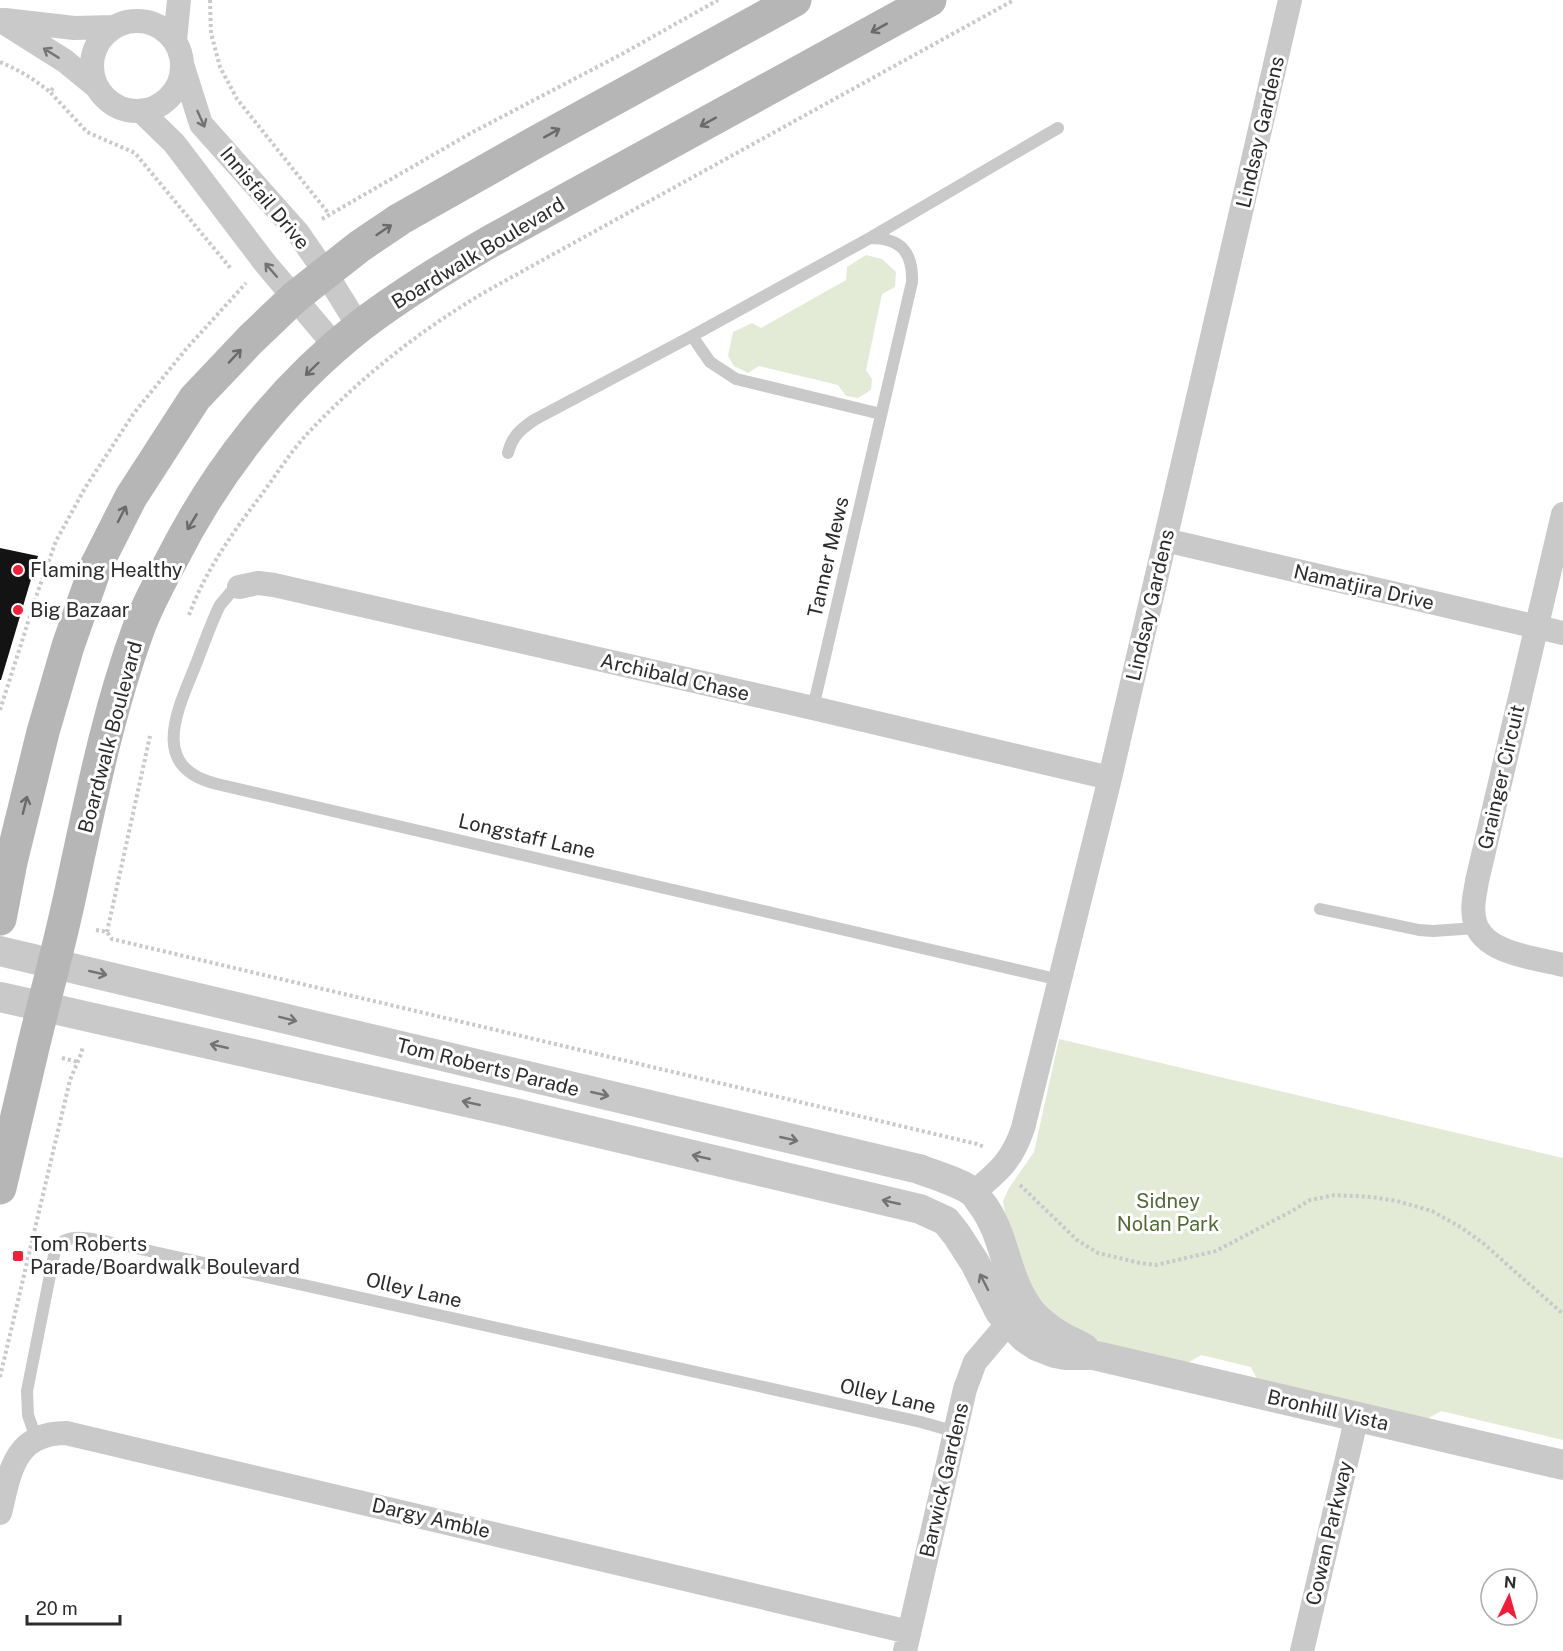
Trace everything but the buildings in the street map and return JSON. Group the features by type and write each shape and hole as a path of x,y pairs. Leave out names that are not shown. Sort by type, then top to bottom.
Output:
{"main road":[{"path":"0,920 11,862 43,732 68,646 96,566 131,497 195,398 295,297 360,246 410,213 795,0"},
{"name":"Boardwalk Boulevard","path":"0,1188 55,963 94,788 125,671 143,618 182,539 241,448 312,368 347,337 435,273 930,0"}],"street":[{"path":"98,88 93,75 92,60 96,47 103,36 121,24 144,0"},
{"path":"175,40 179,0"},
{"name":"Lindsay Gardens","path":"974,1193 997,1173 1018,1143 1110,778 1290,0"},
{"path":"0,20 74,28 142,21 154,24 175,40 182,64 181,78 175,90 166,100 141,111 128,110 106,98 98,88 65,61 0,20"},
{"name":"Innisfail Drive","path":"182,64 201,124 298,233 325,272 347,337"},
{"name":"Innisfail Drive","path":"141,111 174,143 265,263 295,297 347,337"},
{"name":"Grainger Circuit","path":"1477,928 1473,910 1477,881 1563,514"},
{"name":"Namatjira Drive","path":"1165,540 1563,633"},
{"name":"Archibald Chase","path":"239,587 258,583 274,585 1110,778"},
{"path":"1477,928 1489,942 1503,950 1563,965"},
{"name":"Tom Roberts Parade","path":"0,951 919,1169 974,1193"},
{"name":"Tom Roberts Parade","path":"0,997 515,1113 920,1209 946,1221"},
{"path":"515,1113 525,1076"},
{"path":"946,1221 974,1193"},
{"name":"Bronhill Vista","path":"974,1193 991,1216 999,1234 1017,1286 1018,1314"},
{"name":"Bronhill Vista","path":"946,1221 965,1246 996,1305 1045,1325 1093,1355 1563,1465"},
{"name":"Barwick Gardens","path":"907,1641 970,1373 975,1362 1018,1314"},
{"name":"Cowan Parkway","path":"1302,1651 1357,1416"},
{"name":"Dargy Amble","path":"36,1438 55,1433 84,1436 907,1641"},
{"path":"0,1513 15,1459 23,1447 36,1438"}],"lane":[{"path":"508,453 515,435 534,420 870,238 1058,129"},
{"name":"Tanner Mews","path":"813,708 912,282 908,253 900,245 870,238"},
{"path":"692,336 710,362 736,379 881,414"},
{"name":"Longstaff Lane","path":"239,587 231,592 220,605 177,710 174,734 176,754 185,770 196,777 217,784 1060,980"},
{"path":"1320,909 1419,930 1477,928"},
{"name":"Olley Lane","path":"36,1438 28,1415 27,1391 55,1250 59,1243 68,1239 80,1238 132,1247 921,1422 956,1432"}],"path":[{"path":"210,0 211,33 220,66 237,99 329,214"},
{"path":"188,617 195,597 216,560 306,434 358,384 426,331 467,303 530,267 1014,0"},
{"path":"50,92 62,76 65,61"},
{"path":"0,62 38,82 87,132 135,153 237,276"},
{"path":"0,710 56,541"},
{"path":"107,932 151,735"},
{"path":"101,974 112,939"},
{"path":"0,1377 70,1080 81,1054 88,1017"}],"green space":[{"path":"866,255 882,259 896,272 895,287 882,294 866,370 872,379 871,390 858,398 846,396 838,385 759,366 748,373 734,366 728,356 733,332 752,323 761,328 846,280 847,267"},
{"name":"Sidney Nolan Park","path":"1059,1039 1563,1158 1563,1440 1441,1411 1427,1419 1257,1379 1251,1367 1201,1355 1188,1363 1112,1346 1068,1328 1032,1293 1006,1220 1003,1201 1009,1188 1034,1152"}],"place":[{"name":"Flaming Healthy","path":"18,570"},
{"name":"Big Bazaar","path":"18,610"},
{"name":"Tom Roberts Parade/Boardwalk Boulevard","path":"18,1256"}]}
